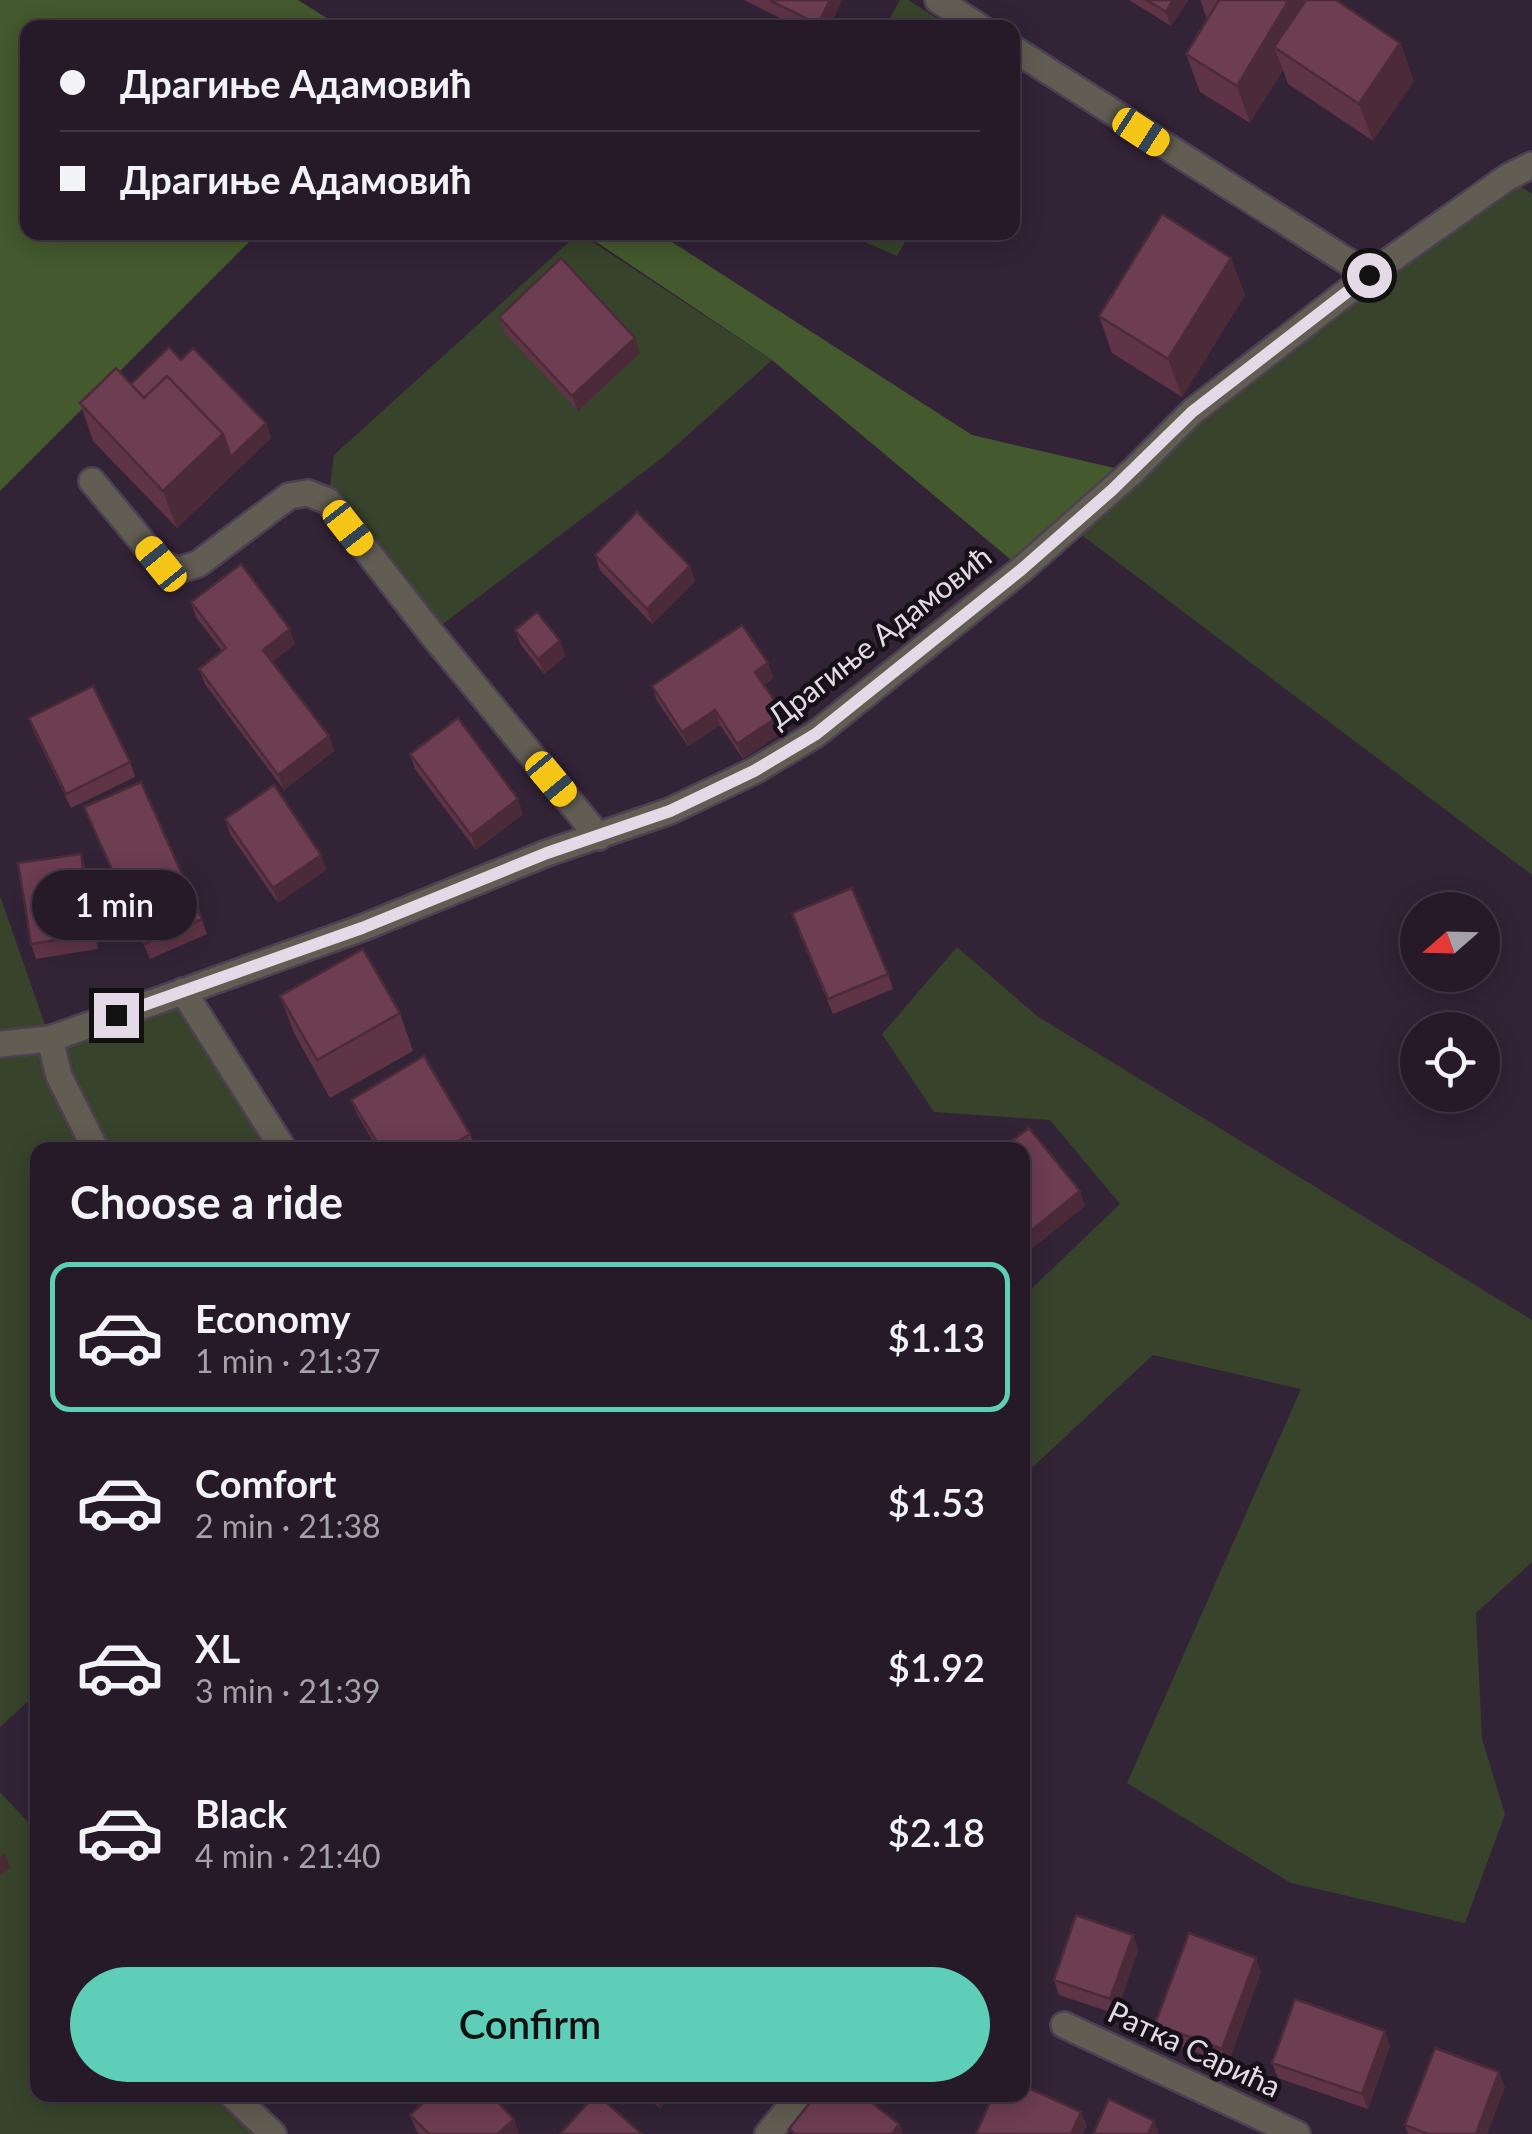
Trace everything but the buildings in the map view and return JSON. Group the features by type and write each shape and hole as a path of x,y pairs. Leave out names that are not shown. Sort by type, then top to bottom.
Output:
{"street":[{"path":"938,0 968,20"},
{"path":"1020,53 1369,275"},
{"name":"Драгиње Адамовић","path":"0,1044 50,1039 362,928 547,853 599,838 721,788 816,734 1022,569 1192,412 1369,275 1508,177 1532,165"},
{"path":"92,481 161,564 179,570 198,564 289,496 308,493 328,501 599,838"},
{"path":"183,990 279,1142"},
{"path":"50,1039 59,1076 92,1142"},
{"name":"Ратка Сарића","path":"1064,2025 1298,2134"},
{"path":"239,2102 273,2134"},
{"path":"768,2134 794,2102"}],"green space":[{"path":"0,0 298,0 330,20 20,20 20,240 251,240 0,491"},
{"path":"900,0 908,0 940,20 889,20"},
{"path":"1508,177 1532,194 1532,875 1071,527 1132,471"},
{"path":"571,240 590,240 772,360 662,458 431,633 328,501 334,455"},
{"path":"593,240 669,240 972,435 1132,472 1022,569 772,360"},
{"path":"860,240 906,240 897,256"},
{"path":"0,896 50,1039 183,991 279,1142 30,1142 30,1699 0,1727"},
{"path":"957,947 1037,1016 1532,1320 1532,1562 1476,1613 1482,1739 1505,1814 1465,1923 1291,1883 1127,1783 1301,1389 1153,1355 1030,1469 1030,1290 1120,1204 1050,1120 934,1112 882,1034"},
{"path":"0,1792 30,1824 30,2102 239,2102 273,2134 0,2134"}],"route":[{"path":"116,1015 362,928 547,853 670,811 754,771 816,734 1022,569 1112,490 1192,412 1369,275"}]}
